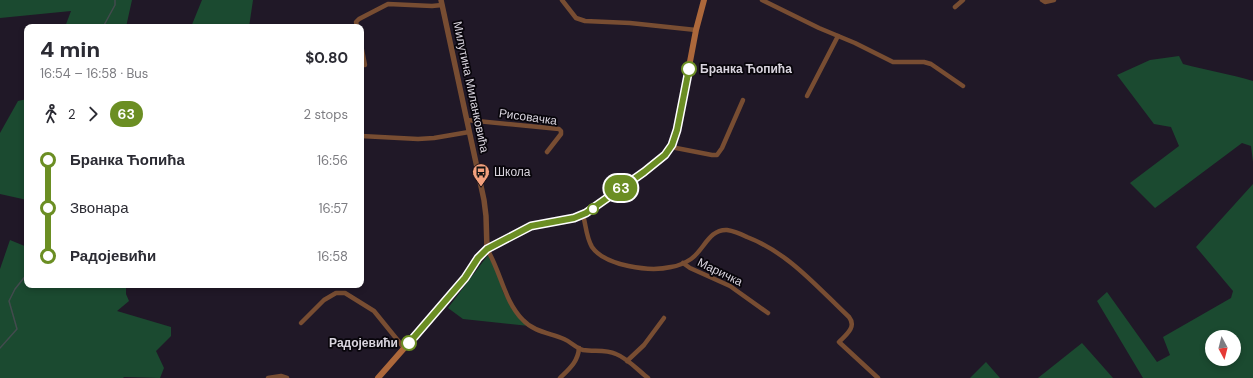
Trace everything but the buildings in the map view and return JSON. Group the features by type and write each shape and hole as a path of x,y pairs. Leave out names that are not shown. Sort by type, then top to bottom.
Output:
{"main road":[{"path":"378,378 465,278 478,258 487,249 531,226 583,215 659,160 671,147 678,125 696,30 704,0"}],"street":[{"path":"562,0 576,18 584,21 630,23 696,30"},
{"path":"762,0 838,36 855,42 893,62 924,62 930,64 963,86"},
{"path":"955,7 963,0"},
{"path":"1042,0 1045,2 1054,0"},
{"path":"356,24 356,22 359,19 388,4 432,6 442,3"},
{"name":"Милутина Миланковића","path":"442,3 486,210 487,249"},
{"path":"808,96 838,36"},
{"path":"364,60 365,65"},
{"path":"671,147 717,155 722,148 743,100"},
{"name":"Рисовачка","path":"467,120 559,129 561,134 547,152"},
{"path":"364,136 418,139 469,132"},
{"path":"583,215 590,243 596,252 606,259 622,264 653,269 671,267 684,263 698,254 712,234 725,230 739,233 774,249 792,262 851,320 852,329 839,342 878,378"},
{"path":"487,249 494,262 508,298 516,312 523,320 536,329 564,339 579,348 608,351 619,355 648,378"},
{"name":"Маричка","path":"684,263 690,268 730,286 768,313"},
{"path":"301,323 324,300 336,293 345,293 374,311 404,348"},
{"path":"627,361 644,345 664,318"},
{"path":"560,378 576,361 579,348"},
{"path":"268,378 281,376 287,378"}],"green space":[{"path":"0,0 132,0 127,24 66,24 71,11 0,18"},
{"path":"202,0 253,0 249,24 192,24"},
{"path":"1179,56 1183,64 1253,81 1253,162 1251,146 1242,143 1155,208 1130,183 1179,146 1171,127 1154,124 1117,75 1150,60"},
{"path":"24,100 24,199 0,194 0,133 18,101"},
{"path":"1253,184 1253,378 1143,378 1097,301 1107,292 1157,362 1170,355 1163,337 1231,298 1233,291 1196,247"},
{"path":"10,240 24,246 24,288 126,288 126,294 129,301 117,311 171,327 171,336 156,351 164,368 160,378 0,378 0,269"},
{"path":"488,255 497,272 503,292 512,309 529,326 463,319 448,308"},
{"path":"1082,343 1113,378 1038,378"},
{"path":"986,362 1000,378 970,378"}],"waterway":[{"path":"105,24 115,5 115,0"},
{"path":"0,348 17,329 9,301 15,289 24,278"}],"bus line":[{"name":"63","path":"409,343 465,278 478,258 487,249 531,226 583,215 644,172 665,155 672,145 677,130 689,69"}],"place":[{"name":"Бранка Ћопића","path":"689,69"},
{"name":"Школа","path":"481,187"},
{"name":"Радојевићи","path":"409,343"}]}
